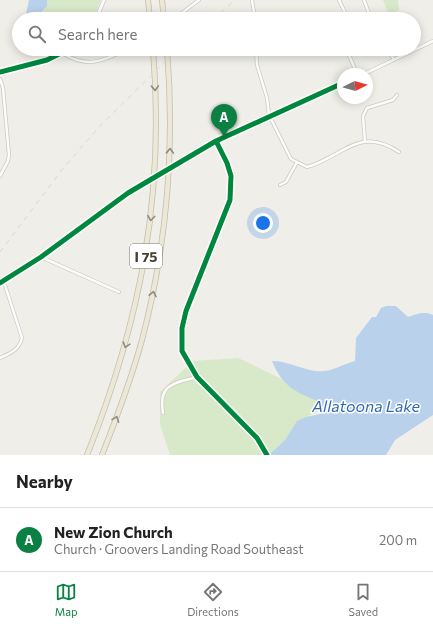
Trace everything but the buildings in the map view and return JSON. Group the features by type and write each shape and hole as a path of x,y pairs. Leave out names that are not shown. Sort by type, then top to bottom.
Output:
{"highway":[{"path":"148,0 149,12"},
{"path":"162,0 163,12"},
{"name":"I 75","path":"87,455 111,392 128,337 148,244 156,160 156,112 153,56"},
{"name":"I 75","path":"102,455 135,365 148,316 159,263 169,172 170,94 167,56"}],"street":[{"path":"99,12 104,0"},
{"path":"183,12 199,0"},
{"path":"252,0 254,12"},
{"path":"339,0 345,12"},
{"path":"364,0 368,12"},
{"path":"421,47 433,41"},
{"path":"0,72 39,63 55,56"},
{"path":"69,56 83,62 100,62 113,56"},
{"path":"256,56 256,65 267,98 269,115 291,159 307,167 314,165 350,146 375,141 388,145 399,152"},
{"path":"349,56 354,68"},
{"path":"392,56 394,60"},
{"path":"373,70 402,56"},
{"path":"0,79 4,88 9,155 8,161 0,176"},
{"path":"0,283 4,282 42,257 138,187 216,140 337,86"},
{"path":"365,142 363,116 368,108 393,100 397,95"},
{"path":"216,140 227,163 231,187 230,200 186,311 182,328 182,351 197,377 257,438 267,455"},
{"path":"280,185 286,182 297,162"},
{"path":"42,257 119,292"},
{"path":"0,358 14,352 20,345 22,338 4,282"},
{"path":"163,413 161,402 164,392 179,382 197,377"}],"green space":[{"path":"38,0 101,0 96,12 40,12"},
{"path":"383,0 398,0 399,10 395,12 388,12"},
{"path":"238,358 282,379 296,390 317,398 325,407 300,421 273,455 170,455 160,424 160,392 193,361"}],"water":[{"path":"29,0 47,0 47,6 41,12 26,12"},
{"name":"Allatoona Lake","path":"386,306 396,306 408,317 424,313 433,315 433,415 395,440 386,455 269,455 285,440 297,421 306,417 320,414 321,405 288,385 278,374 272,361 284,362 315,371 326,371 355,361 356,338 372,317 376,317 381,308"}],"railway":[{"path":"221,12 235,0"},
{"path":"0,252 65,166 101,125 171,56"}],"cycle path":[{"path":"0,72 47,60 55,56"},
{"path":"0,283 41,257 128,193 216,141 337,86"},
{"path":"216,141 227,163 231,176 230,200 186,311 182,328 182,351 197,377 257,438 267,455"}],"place":[{"name":"New Zion Church","path":"224,137"}]}
